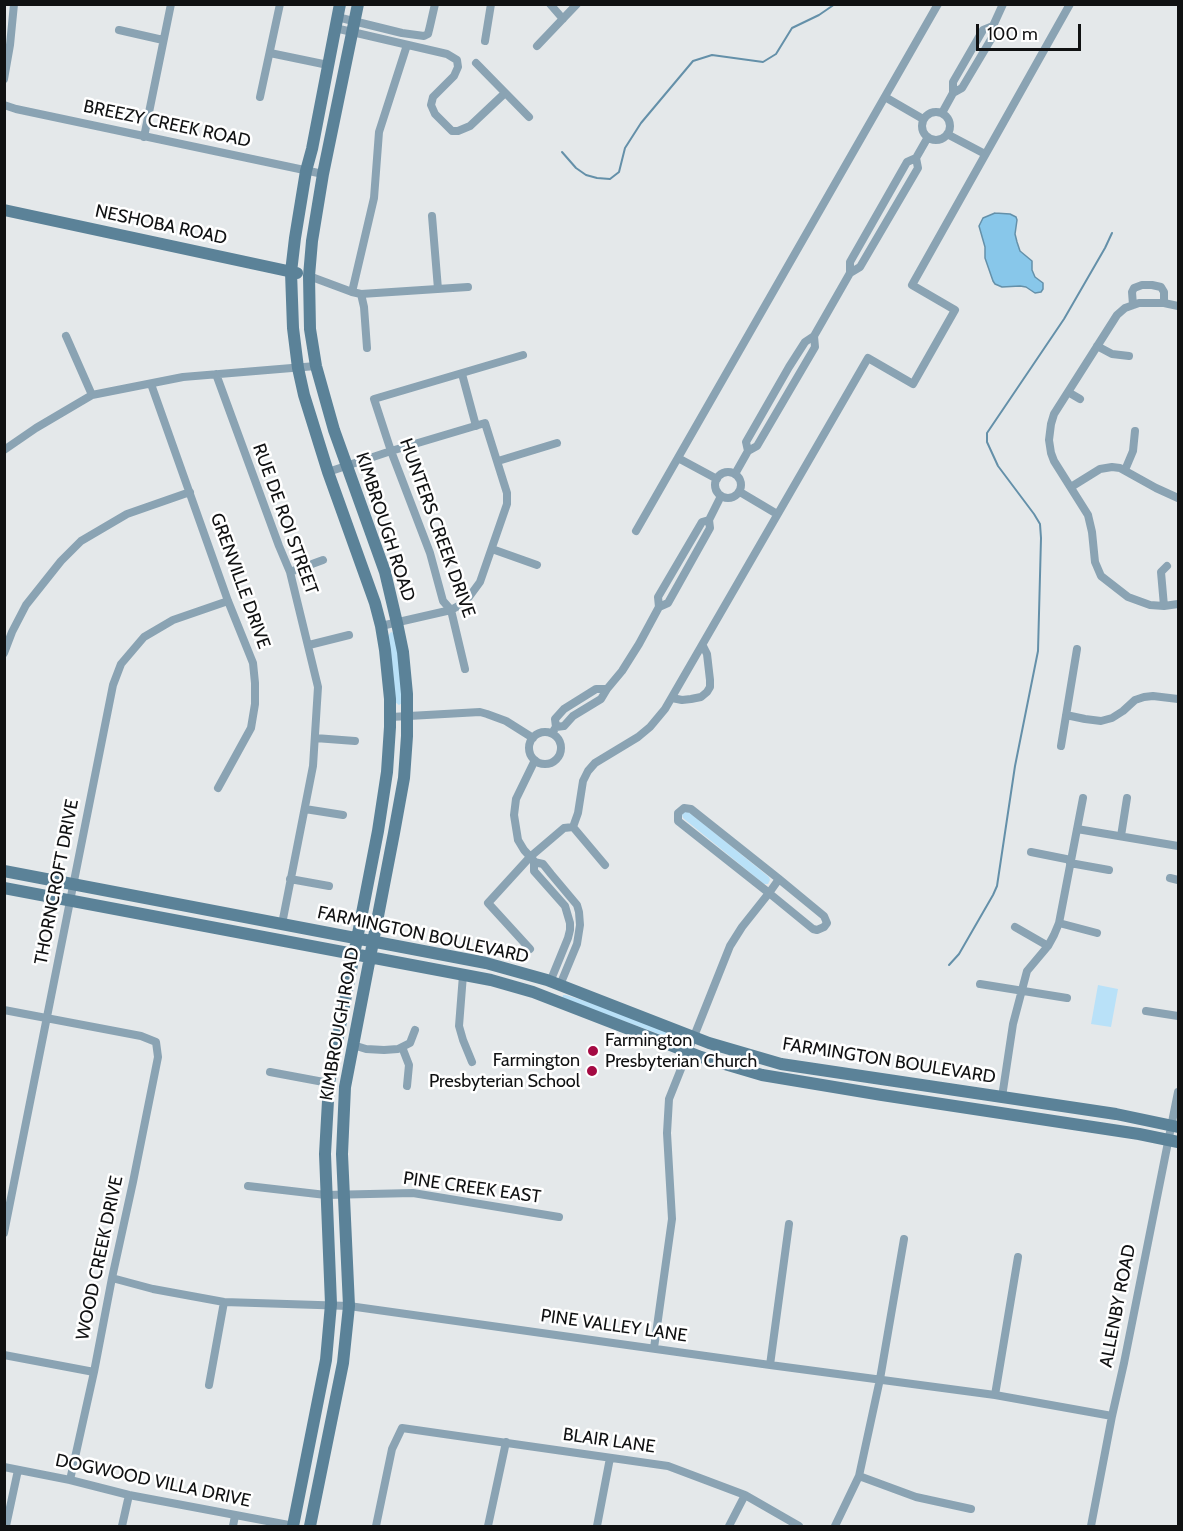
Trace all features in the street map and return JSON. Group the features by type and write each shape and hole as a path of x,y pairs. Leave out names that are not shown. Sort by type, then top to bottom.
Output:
{"street":[{"path":"4,79 14,4"},
{"path":"144,137 171,4"},
{"path":"260,97 280,4"},
{"name":"KIMBROUGH ROAD","path":"293,1526 326,1360 330,1304 325,1154 329,1083 378,831 387,772 391,717 381,626 304,395 293,328 291,272 295,238 306,171 340,4"},
{"name":"KIMBROUGH ROAD","path":"310,1527 343,1363 349,1306 342,1154 345,1087 404,778 406,755 407,716 403,652 397,623 385,572 334,430 316,366 310,329 309,276 312,241 323,174 358,4"},
{"path":"353,27 424,36 428,34 435,4"},
{"path":"485,40 491,4"},
{"path":"550,4 563,19"},
{"path":"537,46 577,4"},
{"path":"636,531 938,4"},
{"path":"573,827 578,813 583,781 588,771 595,763 650,727 665,709 868,358 914,384 956,310 912,285 1070,4"},
{"path":"942,113 953,93 962,88 993,36 993,26 1002,5"},
{"path":"336,23 406,45 447,54 457,60 458,67 454,76 433,97 431,105 435,114 452,131 470,126 505,93"},
{"path":"119,30 163,40"},
{"path":"367,348 364,307 357,293 374,198 379,132 406,45"},
{"path":"270,52 328,65"},
{"path":"476,63 529,117"},
{"path":"885,97 923,119"},
{"name":"BREEZY CREEK ROAD","path":"4,105 323,174"},
{"path":"929,113 942,113 949,120 950,125 947,134 935,140 928,137 922,129 923,119 929,113"},
{"path":"947,134 985,154"},
{"path":"735,474 748,451 757,446 763,436 814,347 814,336 850,273 860,267 918,168 916,158 928,137"},
{"name":"NESHOBA ROAD","path":"4,210 309,276"},
{"path":"432,216 438,289"},
{"path":"309,276 357,293 468,287"},
{"path":"1133,305 1132,292 1134,288 1142,285 1161,287 1164,292 1164,303"},
{"path":"1179,306 1145,303 1125,308 1117,315 1052,419 1049,440 1053,457 1091,523 1095,562 1101,576 1128,597 1164,606 1179,604"},
{"path":"66,336 92,395"},
{"path":"1097,346 1112,354 1129,357"},
{"path":"476,426 462,374 523,355"},
{"path":"4,450 92,395 183,377 316,366"},
{"name":"RUE DE ROI STREET","path":"216,374 290,572 318,687 313,766 282,924"},
{"name":"HUNTERS CREEK DRIVE","path":"462,374 374,399 429,553 443,601 452,610 465,669"},
{"name":"GRENVILLE DRIVE","path":"151,384 228,601 253,663 255,704 251,728 218,788"},
{"path":"1068,392 1080,399"},
{"path":"328,472 485,423 507,493 507,504 480,582 469,597 452,610 381,626"},
{"path":"1125,470 1133,451 1135,431"},
{"path":"498,461 557,443"},
{"path":"678,458 717,479"},
{"path":"1071,487 1100,469 1112,467 1125,470 1179,498"},
{"path":"725,472 735,474 741,479 740,492 729,499 721,496 715,485 717,479 725,472"},
{"path":"4,653 26,605 61,561 81,541 127,514 190,492"},
{"path":"740,492 777,514"},
{"path":"607,689 596,689 568,707 555,719 554,730 560,741 558,757 549,763 535,760 530,751 530,741 537,734 554,730 564,726 574,716 601,699 630,660 659,607 668,603 710,528 709,520 721,496"},
{"path":"492,549 537,565"},
{"path":"290,572 323,560"},
{"path":"1164,606 1161,572 1167,566"},
{"name":"THORNCROFT DRIVE","path":"4,1233 113,685 121,664 144,637 173,620 228,601"},
{"path":"309,645 349,635"},
{"path":"672,698 682,700 701,697 710,687 707,654 703,646"},
{"path":"1061,746 1077,649"},
{"path":"1066,715 1101,721 1112,718 1135,700 1144,697 1179,699"},
{"path":"568,707 574,716"},
{"path":"391,717 480,712 506,721 533,738"},
{"path":"315,738 355,741"},
{"path":"535,760 516,799 514,815 518,840 532,860 543,864 573,899 579,912 577,944 555,990"},
{"path":"1001,1104 1013,1024 1027,971 1048,946 1059,923 1083,798"},
{"path":"1121,836 1127,798"},
{"path":"684,808 691,809 824,916 827,923 817,930 813,929 769,893 678,821 679,811 684,808"},
{"path":"305,809 343,815"},
{"path":"530,949 488,903 564,828 573,827"},
{"path":"573,827 605,865"},
{"path":"1077,829 1179,846"},
{"path":"1032,852 1110,870"},
{"name":"FARMINGTON BOULEVARD","path":"4,871 486,963 555,990 687,1051 762,1075 927,1102 1001,1104 1116,1114 1174,1134"},
{"path":"290,879 329,886"},
{"path":"654,1348 672,1219 667,1133 669,1099 730,946 779,879"},
{"name":"FARMINGTON BOULEVARD","path":"4,888 511,986 555,990 624,1010 724,1048 781,1064 1001,1104 1095,1128 1174,1134"},
{"path":"1059,923 1097,933"},
{"path":"1015,927 1048,946"},
{"path":"463,975 459,1026 472,1062"},
{"path":"980,984 1067,998"},
{"path":"4,1010 47,1018"},
{"path":"1146,1011 1179,1016"},
{"name":"WOOD CREEK DRIVE","path":"47,1018 141,1036 156,1042 158,1057 70,1480"},
{"path":"353,1045 384,1050 402,1047 410,1043 415,1030"},
{"path":"402,1047 409,1065 407,1086"},
{"path":"270,1072 329,1083"},
{"name":"ALLENBY ROAD","path":"1090,1527 1174,1134 1179,1092"},
{"name":"PINE CREEK EAST","path":"248,1186 344,1196 413,1193 559,1217"},
{"path":"770,1365 789,1224"},
{"path":"836,1527 859,1476 880,1379 904,1239"},
{"path":"995,1395 1018,1257"},
{"name":"PINE VALLEY LANE","path":"112,1278 153,1289 224,1302 349,1306 995,1395 1112,1416"},
{"path":"209,1386 224,1302"},
{"path":"4,1355 94,1372"},
{"name":"BLAIR LANE","path":"376,1527 392,1449 402,1428 668,1466 745,1496 799,1527"},
{"path":"488,1527 506,1442"},
{"path":"597,1527 610,1458"},
{"name":"DOGWOOD VILLA DRIVE","path":"4,1467 129,1495 293,1526"},
{"path":"6,1527 18,1470"},
{"path":"859,1476 916,1497 970,1509"},
{"path":"122,1527 129,1495"},
{"path":"729,1527 745,1496"},
{"path":"233,1527 235,1516"}],"shaded area":[{"path":"995,213 1010,214 1016,217 1015,234 1020,251 1032,261 1035,277 1043,283 1041,292 1035,293 1020,286 1002,287 993,281 985,258 985,247 979,226 983,218"},
{"path":"391,632 394,633 399,656 402,703 399,705 395,702 388,636"},
{"path":"683,812 689,812 769,877 768,884 764,884 683,818"},
{"path":"1098,985 1118,989 1111,1027 1091,1024"},
{"path":"563,995 625,1014 684,1038 685,1041 683,1043 562,998"}],"waterway":[{"path":"562,152 576,168 586,175 610,179 619,172 625,148 641,123 693,61 712,55 763,62 776,54 792,28 819,15 835,4"},
{"path":"949,965 959,954 997,886 1015,766 1038,651 1040,524 998,466 987,442 987,433 1064,319 1112,233"}],"place":[{"name":"Farmington Presbyterian Church","path":"593,1051"},
{"name":"Farmington Presbyterian School","path":"592,1071"}]}
